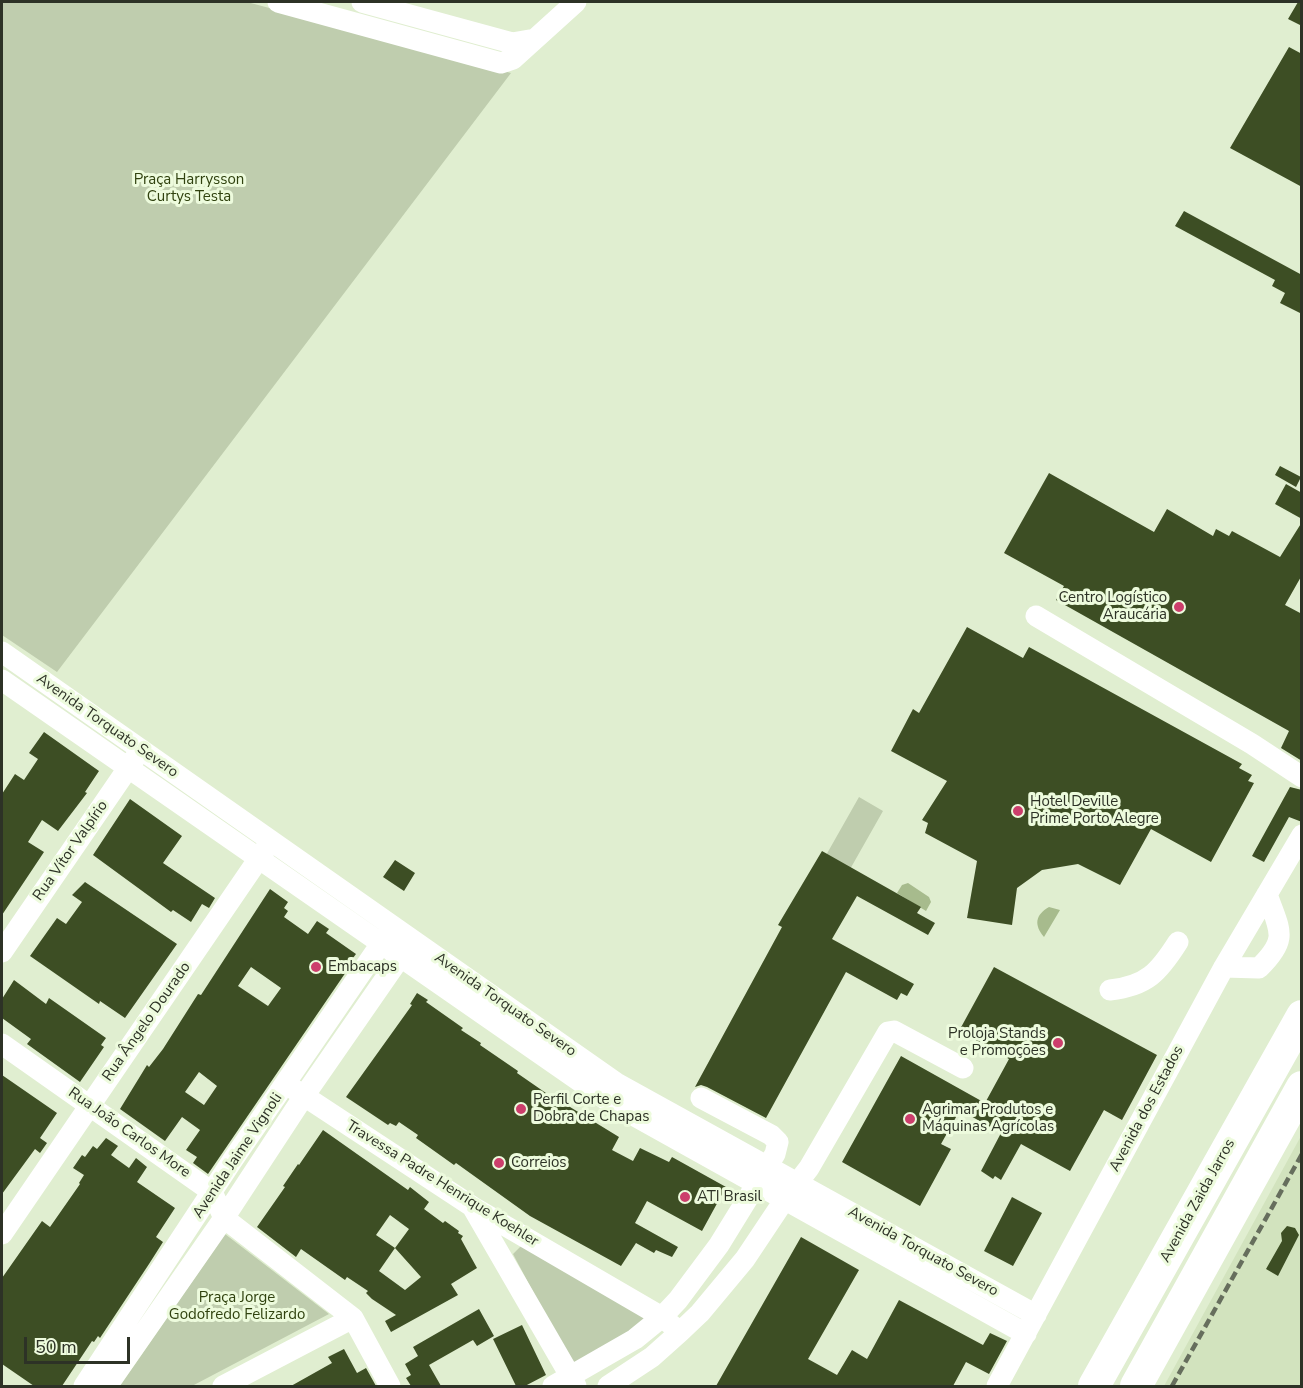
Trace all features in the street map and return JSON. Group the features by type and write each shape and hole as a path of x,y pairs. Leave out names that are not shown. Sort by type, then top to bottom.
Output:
{"highway":[{"name":"Avenida Zaida Jarros","path":"1094,1386 1302,1016"},
{"path":"1136,1386 1302,1087"}],"street":[{"path":"278,2 337,9 501,63 513,59 576,2"},
{"path":"362,2 512,43 535,39"},
{"path":"1036,616 1252,744 1302,777"},
{"name":"Avenida Torquato Severo","path":"2,652 271,841 387,935 400,957 618,1083 762,1175 785,1199 907,1255"},
{"name":"Avenida Torquato Severo","path":"2,680 259,859 387,935 412,939 515,1024"},
{"name":"Rua Vítor Valpírio","path":"2,952 141,750"},
{"name":"Avenida dos Estados","path":"997,1386 1224,967 1302,834"},
{"name":"Rua Ângelo Dourado","path":"2,1234 271,841"},
{"path":"1224,967 1260,968 1275,953 1281,934 1267,894"},
{"name":"Avenida Jaime Vignoli","path":"107,1386 224,1218 295,1090 387,935"},
{"name":"Avenida Jaime Vignoli","path":"84,1386 212,1192 295,1090 412,939"},
{"path":"1110,990 1138,984 1151,976 1162,966 1178,942"},
{"path":"608,1386 652,1357 680,1332 700,1313 745,1259 809,1168 888,1032 894,1031 963,1068"},
{"name":"Rua João Carlos More","path":"2,1044 212,1192 224,1218 353,1318 390,1386"},
{"name":"Travessa Padre Henrique Koehler","path":"295,1090 472,1208 662,1317 680,1332"},
{"path":"472,1208 567,1383 635,1339 662,1317 678,1300 719,1245 777,1149 778,1142 771,1135 701,1098"},
{"name":"Avenida Torquato Severo","path":"762,1175 798,1183 907,1255 1031,1324"},
{"path":"223,1386 353,1318"}],"shaded area":[{"path":"908,883 929,897 931,902 926,911 897,893 902,885"},
{"path":"1049,907 1060,910 1044,937 1037,924 1041,913"},
{"path":"1301,1136 1301,1386 1164,1386"}],"green space":[{"name":"Praça Harrysson Curtys Testa","path":"2,2 247,2 511,73 57,672 2,635"},
{"path":"859,797 883,811 849,871 825,857"},
{"name":"Praça Jorge Godofredo Felizardo","path":"225,1234 329,1314 192,1386 120,1386"},
{"path":"522,1245 652,1322 574,1369 513,1254"}],"building":[{"path":"1298,2 1302,2 1302,26 1288,19"},
{"path":"1289,47 1302,54 1302,187 1230,148"},
{"path":"1184,211 1302,275 1302,314 1280,303 1285,293 1272,286 1275,280 1175,226"},
{"path":"1280,466 1301,477 1296,487 1275,475"},
{"name":"Centro Logístico Araucária","path":"1049,473 1154,532 1167,509 1213,536 1216,529 1229,536 1232,531 1280,557 1302,522 1302,575 1285,605 1302,614 1302,761 1281,748 1289,731 1056,600 1064,586 1004,553"},
{"path":"1286,484 1302,493 1302,519 1275,504"},
{"path":"967,627 1023,658 1029,647 1242,764 1239,768 1252,775 1248,781 1254,783 1211,862 1151,829 1120,885 1078,864 1042,870 1017,888 1012,925 967,918 977,861 925,833 928,823 922,820 947,781 891,751 913,709 919,713"},
{"path":"44,732 99,771 85,792 87,793 58,831 42,820 28,842 44,852 2,915 2,794 15,774 24,780 38,759 29,753"},
{"path":"1290,787 1302,790 1302,822 1289,817 1264,862 1252,856"},
{"path":"130,799 182,836 163,863 215,898 209,908 202,904 191,922 173,910 171,912 93,855"},
{"path":"822,851 921,907 917,913 935,923 928,935 857,896 832,939 914,984 907,996 901,993 897,1000 846,972 766,1118 707,1087 701,1085 695,1087 782,927 778,925"},
{"path":"395,860 415,873 404,891 383,877"},
{"path":"85,882 177,944 125,1018 100,1001 99,1004 30,956 57,918 66,924 82,902 72,895"},
{"path":"270,889 288,902 284,908 288,911 284,917 308,934 317,921 329,929 326,933 356,954 208,1174 193,1163 197,1157 186,1150 200,1130 182,1117 165,1141 120,1109 147,1065 149,1067 163,1049 198,994 201,995","holes":["251,967 281,988 268,1006 238,986","199,1072 217,1086 204,1105 185,1092"]},
{"path":"994,967 1157,1055 1122,1120 1104,1110 1070,1171 1021,1144 1001,1180 995,1176 993,1179 981,1171 1001,1133 960,1110 941,1144 951,1149 920,1206 842,1162 901,1056 985,1103 1009,1059 959,1031"},
{"path":"14,980 46,1004 49,998 106,1038 101,1045 104,1047 80,1082 27,1044 31,1039 2,1018 2,999"},
{"path":"417,993 463,1028 461,1030 481,1043 480,1045 518,1071 517,1073 556,1100 619,1137 612,1150 633,1161 640,1148 669,1162 672,1157 726,1187 702,1231 647,1201 635,1223 678,1247 672,1257 656,1250 654,1253 636,1243 621,1266 530,1216 456,1163 454,1165 416,1138 418,1135 399,1122 396,1126 390,1123 388,1125 346,1097 412,1005 410,1004"},
{"path":"2,1075 57,1113 40,1138 47,1143 40,1153 35,1149 2,1194"},
{"path":"323,1130 408,1190 410,1187 429,1202 424,1209 459,1231 477,1268 451,1284 458,1295 391,1332 385,1321 396,1315 372,1299 366,1293 368,1291 347,1277 345,1280 301,1249 296,1257 257,1227","holes":["390,1215 409,1229 395,1248 376,1235","395,1248 421,1277 405,1290 379,1271"]},
{"path":"106,1138 118,1146 111,1155 129,1168 136,1158 147,1167 137,1182 175,1208 156,1237 163,1242 100,1338 98,1336 94,1342 92,1341 62,1386 34,1386 2,1364 2,1278 42,1221 50,1227 80,1184 84,1175 73,1168 82,1155 85,1157 93,1146 97,1149"},
{"path":"1012,1197 1042,1213 1013,1266 984,1251"},
{"path":"1287,1226 1295,1228 1299,1235 1278,1276 1266,1269 1282,1241 1281,1233"},
{"path":"801,1237 859,1270 808,1359 837,1375 852,1350 867,1359 899,1300 983,1345 990,1333 1007,1341 989,1374 966,1362 953,1386 716,1386"},
{"path":"479,1309 494,1336 477,1346 473,1340 429,1365 441,1386 411,1386 406,1378 411,1375 405,1364 418,1356 413,1347"},
{"path":"522,1325 546,1375 525,1386 516,1386 493,1339"},
{"path":"344,1349 357,1373 366,1368 376,1386 291,1386 332,1363 328,1357"}],"railway":[{"path":"1172,1386 1302,1154"}],"place":[{"name":"Centro Logístico Araucária","path":"1179,607"},
{"name":"Hotel Deville Prime Porto Alegre","path":"1018,811"},
{"name":"Embacaps","path":"316,967"},
{"name":"Proloja Stands e Promoções","path":"1058,1043"},
{"name":"Perfil Corte e Dobra de Chapas","path":"521,1109"},
{"name":"Agrimar Produtos e Máquinas Agrícolas","path":"910,1119"},
{"name":"Correios","path":"499,1163"},
{"name":"ATI Brasil","path":"685,1197"}]}
